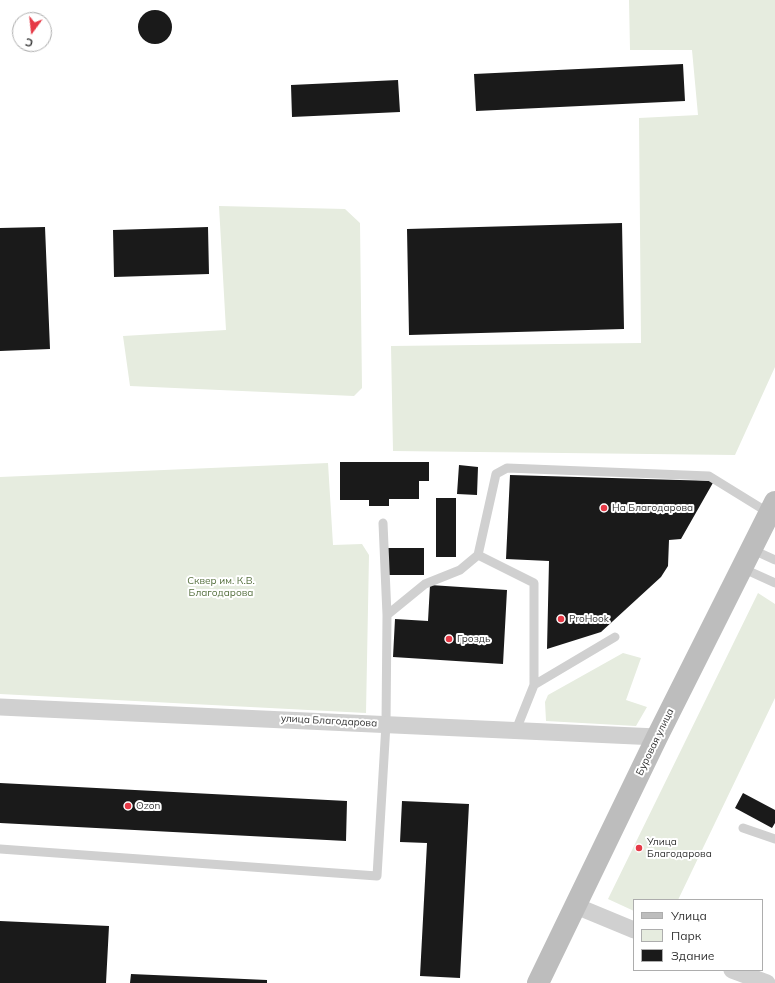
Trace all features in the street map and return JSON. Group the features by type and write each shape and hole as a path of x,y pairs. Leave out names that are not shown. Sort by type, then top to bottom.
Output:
{"main road":[{"name":"Буровая улица","path":"538,983 657,737 774,505"}],"street":[{"name":"улица Благодарова","path":"0,707 657,737"},
{"path":"576,906 633,930"},
{"path":"735,971 767,983"}],"lane":[{"path":"387,615 425,584 460,570 478,555 496,474 507,468 710,476 774,505"},
{"path":"0,849 377,876 386,724 387,615 383,523"},
{"path":"478,555 534,583 534,685 516,730"},
{"path":"747,559 775,560"},
{"path":"747,559 775,583"},
{"path":"534,685 615,636"},
{"path":"743,828 775,839"}],"green space":[{"path":"629,0 775,0 775,367 735,455 393,451 391,346 641,343 639,118 698,115 692,50 630,50"},
{"path":"219,206 345,209 360,223 362,388 354,396 130,386 123,336 226,330"},
{"name":"Сквер им. К.В. Благодарова","path":"328,463 333,545 362,544 369,555 366,713 0,694 0,477"},
{"path":"758,593 775,604 775,698 678,899 633,899 633,911 608,899"},
{"path":"623,653 641,658 626,700 647,707 636,726 546,721 545,702 548,695"}],"building":[{"path":"158,10 165,12 170,17 172,27 170,37 165,42 152,44 145,42 140,37 138,24 140,17 145,12"},
{"path":"683,64 685,101 476,111 474,74"},
{"path":"398,80 400,112 292,117 291,85"},
{"path":"622,223 624,329 409,335 407,229"},
{"path":"45,227 50,349 0,351 0,228"},
{"path":"208,227 209,274 114,277 113,230"},
{"path":"340,462 429,462 429,481 419,481 419,499 389,499 389,506 369,506 369,500 340,500"},
{"path":"459,465 478,467 477,495 457,494"},
{"path":"510,475 714,481 681,539 669,540 668,566 661,577 601,632 547,649 549,561 506,559"},
{"path":"436,498 456,498 456,557 436,557"},
{"path":"388,548 424,548 424,575 388,575"},
{"name":"Гроздь","path":"430,585 507,590 503,664 393,657 395,619 428,621"},
{"path":"0,783 347,801 346,841 0,823"},
{"path":"743,793 775,810 775,823 772,828 735,808"},
{"path":"402,801 469,804 460,978 420,976 427,843 400,842"},
{"path":"0,921 109,926 106,983 0,983"},
{"path":"131,974 267,980 267,983 130,983"}],"place":[{"name":"На Благодарова","path":"604,508"},
{"name":"ProHook","path":"561,619"},
{"name":"Гроздь","path":"449,639"},
{"name":"Ozon","path":"128,806"},
{"name":"Улица Благодарова","path":"639,848"}]}
